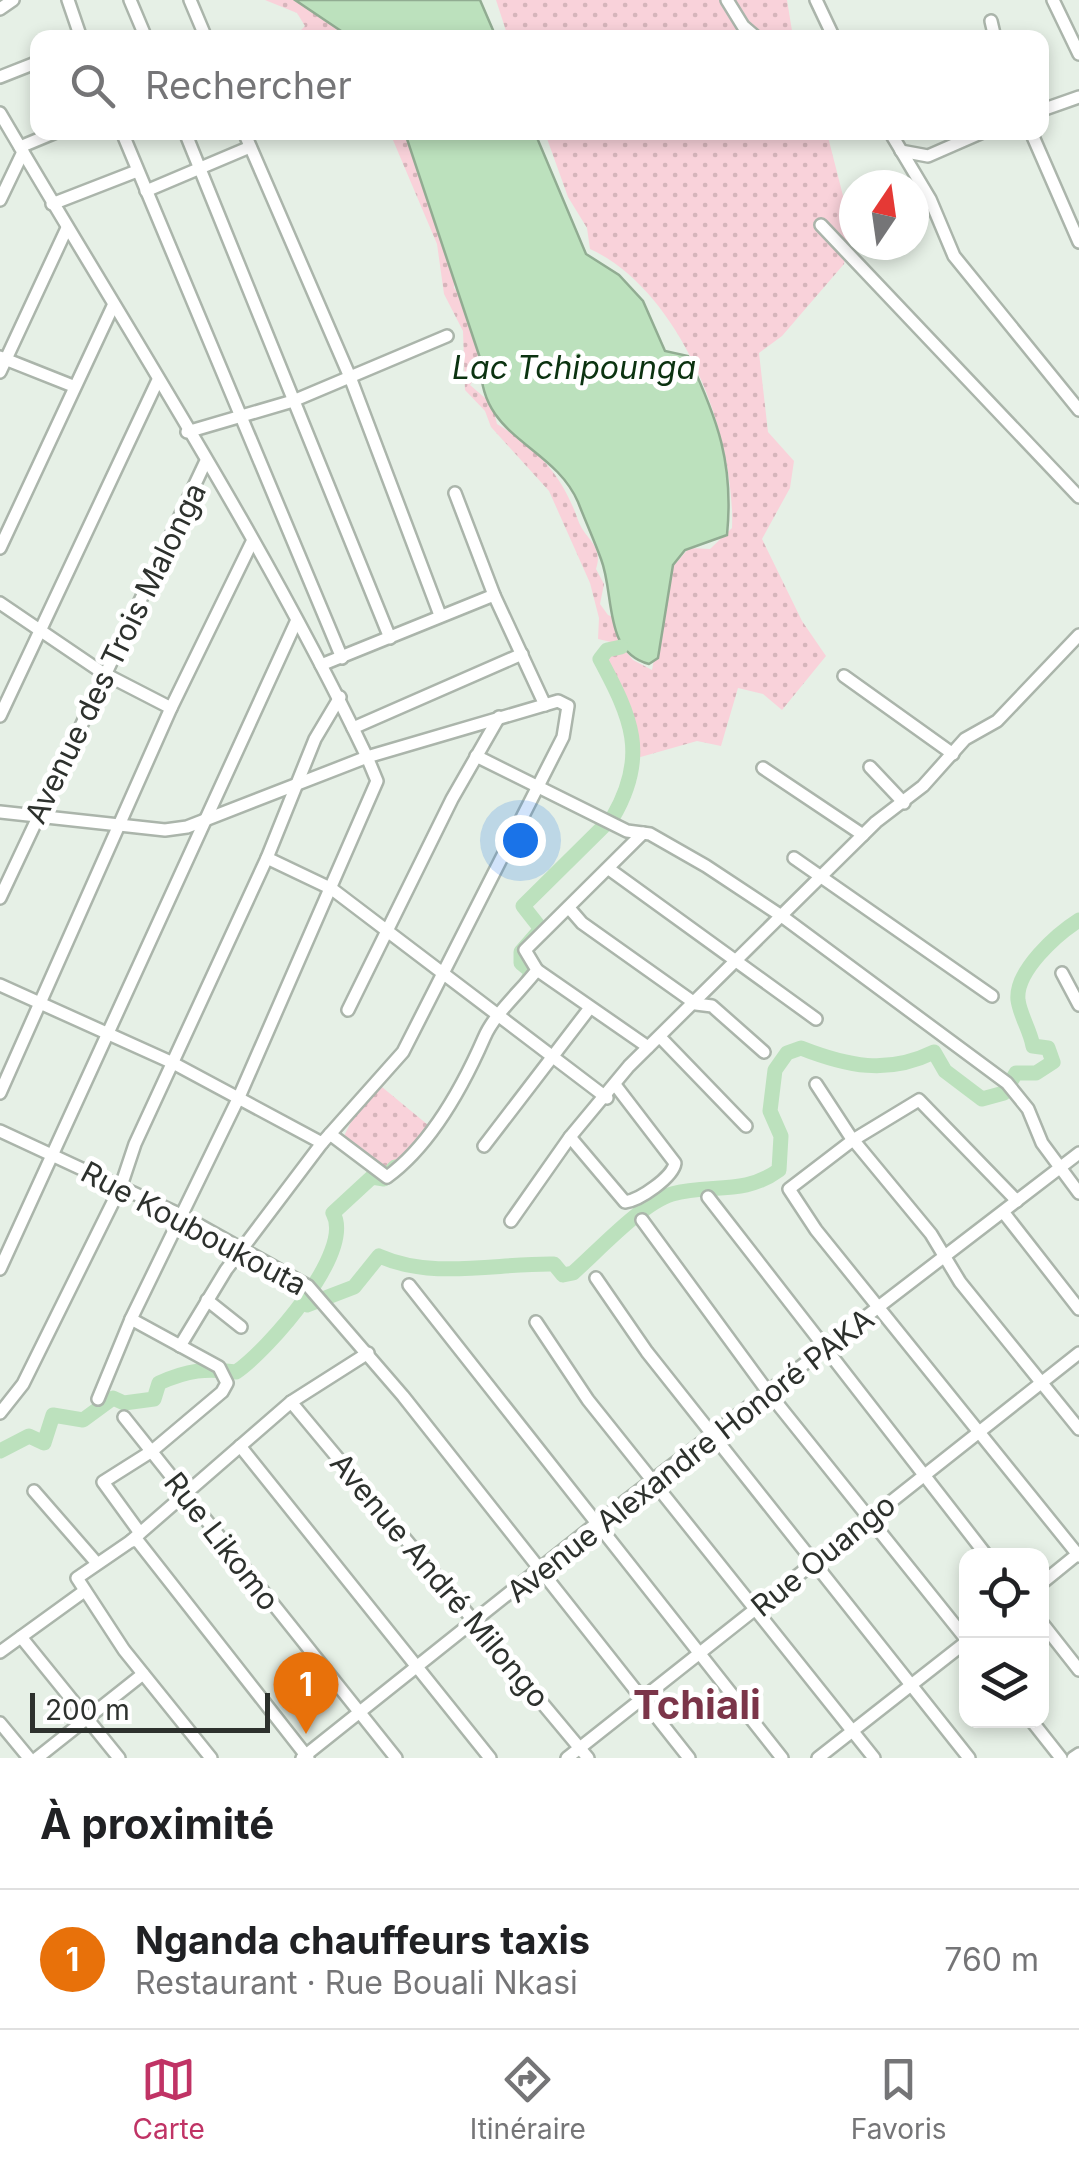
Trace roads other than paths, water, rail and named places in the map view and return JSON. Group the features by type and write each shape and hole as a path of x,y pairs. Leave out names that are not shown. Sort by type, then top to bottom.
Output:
{"street":[{"path":"0,9 13,0"},
{"path":"68,0 78,30"},
{"path":"130,0 143,30"},
{"path":"190,0 203,30"},
{"path":"727,0 747,30"},
{"path":"816,0 830,30"},
{"path":"1053,0 1079,54"},
{"path":"992,21 994,30"},
{"path":"0,77 30,65"},
{"path":"1049,108 1079,97"},
{"path":"0,113 340,696 377,781 239,1097 131,1319 98,1400"},
{"path":"0,200 21,150 40,140"},
{"path":"126,140 342,658"},
{"path":"188,140 390,638"},
{"path":"247,140 350,378 440,615"},
{"path":"895,140 930,199 954,256 1079,410"},
{"path":"901,151 928,156 965,140"},
{"path":"1034,140 1079,242"},
{"path":"146,191 250,147"},
{"path":"52,204 137,171"},
{"path":"821,224 1079,497"},
{"path":"67,228 2,363 73,386"},
{"path":"0,548 114,306"},
{"path":"187,432 242,420 447,336"},
{"path":"0,716 157,382"},
{"name":"Avenue des Trois Malonga","path":"0,898 103,673 206,463"},
{"path":"455,493 494,595 545,705"},
{"path":"0,1093 172,708 252,542"},
{"path":"321,665 494,595"},
{"path":"0,603 103,673 172,708"},
{"path":"0,1269 296,622"},
{"path":"511,1221 570,1137 648,1047 823,880 863,835 904,804 965,739 992,726 1079,635"},
{"path":"353,728 522,654"},
{"path":"844,676 953,754"},
{"path":"0,1412 24,1384 121,1186 135,1144 340,696"},
{"path":"0,812 165,830 366,757 564,701 568,713 563,737 403,1052 326,1138 242,1250 180,1346"},
{"path":"348,1010 499,717"},
{"path":"476,756 706,866 783,916 1007,1083 1028,1110 1034,1131 1079,1192"},
{"path":"870,767 904,804"},
{"path":"763,768 863,835"},
{"path":"642,833 525,950 537,970 648,1047"},
{"path":"267,858 332,889 607,1098"},
{"path":"794,858 992,996"},
{"path":"609,870 816,1019"},
{"path":"569,908 582,924 696,1004 712,1006 764,1052"},
{"path":"0,984 326,1138 379,1175 389,1176 441,1117 500,1015 537,970"},
{"path":"1062,973 1079,1005"},
{"path":"484,1146 589,1008"},
{"path":"660,1037 746,1126"},
{"path":"816,1084 852,1140 931,1234 944,1257 1079,1429"},
{"path":"570,1137 625,1202 638,1198 672,1173 675,1163 616,1086"},
{"path":"1017,1201 922,1100 852,1140 789,1189 978,1435 1079,1554 1049,1578"},
{"name":"Rue Kouboukouta","path":"0,1131 183,1216 308,1286 368,1353 689,1758"},
{"name":"Avenue Alexandre Honoré PAKA","path":"305,1757 597,1523 1079,1153"},
{"path":"708,1197 981,1548"},
{"path":"1004,1213 1079,1309"},
{"path":"642,1220 768,1392 964,1638"},
{"path":"596,1278 647,1352 969,1758"},
{"path":"408,1285 782,1758"},
{"path":"207,1300 241,1327"},
{"path":"131,1319 222,1373 222,1392 152,1451 103,1482 137,1540 305,1757"},
{"path":"536,1322 588,1400 874,1758"},
{"name":"Rue Ouango","path":"567,1758 584,1753 642,1699 1079,1352"},
{"path":"211,1758 82,1592 78,1576 136,1537 292,1402 368,1353"},
{"name":"Avenue André Milongo","path":"292,1402 584,1753"},
{"name":"Rue Likomo","path":"124,1417 396,1758"},
{"path":"240,1446 490,1758"},
{"path":"34,1491 95,1562"},
{"path":"0,1652 82,1592"},
{"path":"1049,1633 1079,1670"},
{"path":"21,1637 119,1758"},
{"path":"818,1758 959,1647"},
{"path":"37,1758 143,1674"},
{"path":"0,1723 28,1758"},
{"path":"1037,1728 1061,1758"}],"water":[{"path":"295,0 480,0 493,30 340,30"},
{"name":"Lac Tchipounga","path":"407,140 538,140 586,254 619,275 643,301 665,351 688,356 708,401 726,464 727,535 685,550 673,565 658,658 649,664 634,658 617,635 601,559 578,502 552,466 503,424 491,407 483,387 481,361"}],"waterway":[{"path":"526,983 532,972 521,963 521,952 541,929 523,906 613,817 631,774 632,736 620,699 600,659 607,650 621,647"},
{"path":"307,1305 354,1287 379,1256 443,1269 554,1264 563,1275 573,1273 634,1217 660,1199 766,1178 779,1170 781,1136 770,1111 775,1070 787,1053 801,1048 851,1063 883,1066 934,1052 945,1071 982,1099 1004,1093 1016,1073 1036,1073 1053,1062 1048,1048 1033,1046 1019,1006 1019,989 1039,954 1079,920"},
{"path":"0,1451 29,1436 44,1443 53,1415 83,1420 113,1398 124,1403 154,1399 159,1383 179,1375 206,1370 236,1372 287,1322 320,1275 332,1251 336,1230 333,1213 372,1177 384,1179 395,1167"}],"place":[{"name":"Nganda chauffeurs taxis","path":"306,1734"}],"district":[{"name":"Tchiali","path":"697,1704"}]}
